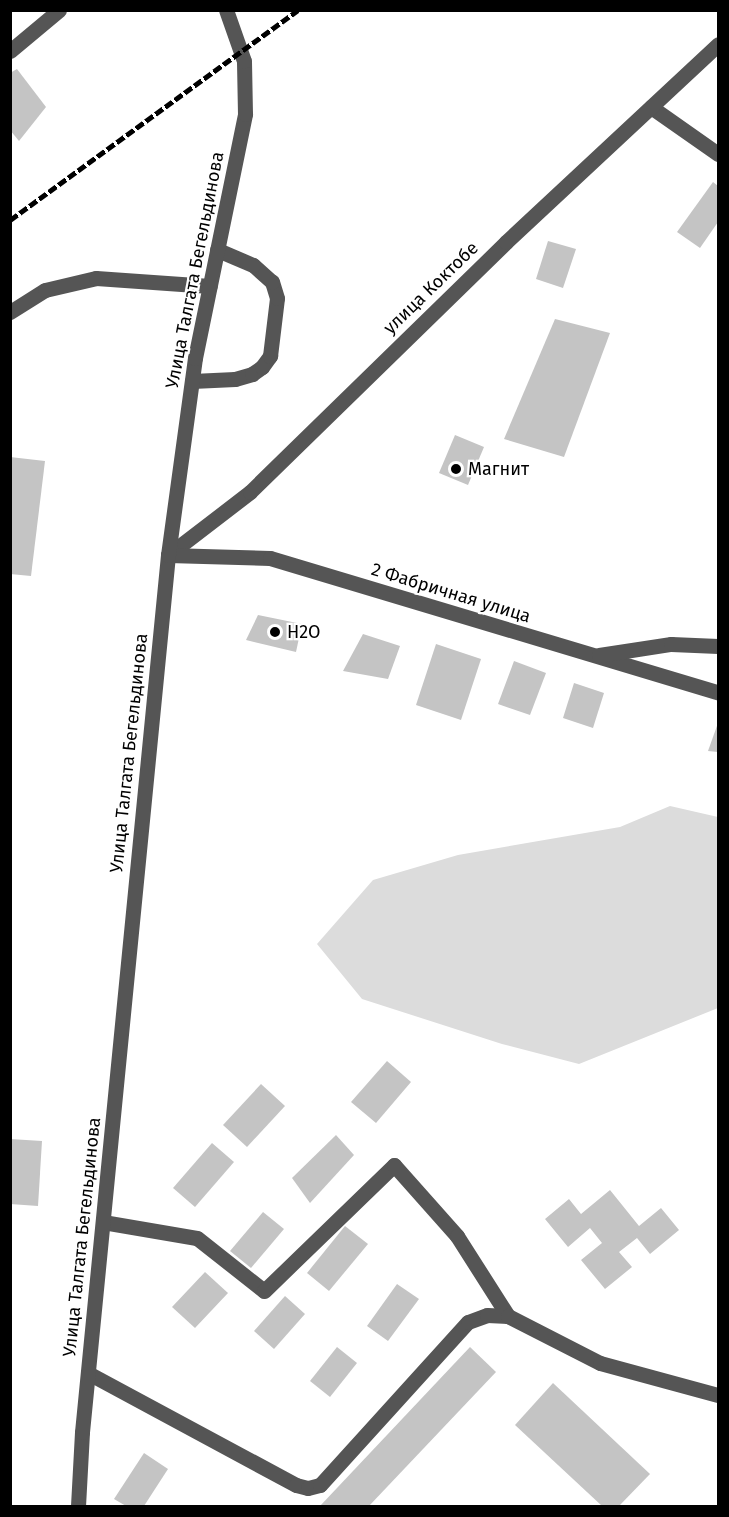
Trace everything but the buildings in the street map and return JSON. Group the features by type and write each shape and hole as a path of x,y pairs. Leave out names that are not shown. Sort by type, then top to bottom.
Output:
{"street":[{"path":"10,51 59,10"},
{"name":"Улица Талгата Бегельдинова","path":"78,1506 88,1373 168,555 192,381 245,114 244,61 226,10"},
{"name":"улица Коктобе","path":"168,555 250,492 506,242 718,44"},
{"path":"651,107 718,154"},
{"path":"192,381 235,380 262,368 270,356 277,298 272,282 253,265 217,250"},
{"path":"10,312 45,290 96,278 210,286"},
{"name":"2 Фабричная улица","path":"168,555 270,558 718,692"},
{"path":"593,656 671,644 718,646"},
{"path":"103,1222 197,1238 264,1291 394,1165 457,1236 508,1316"},
{"path":"88,1373 296,1485 309,1488 320,1485 468,1322 487,1315 508,1316 600,1363 718,1395"}],"shaded area":[{"path":"670,806 718,817 718,1008 579,1064 502,1044 362,999 317,944 373,880 458,855 620,827"}],"railway":[{"path":"10,220 298,10"}],"place":[{"name":"Магнит","path":"456,469"},
{"name":"H2O","path":"275,632"}]}
